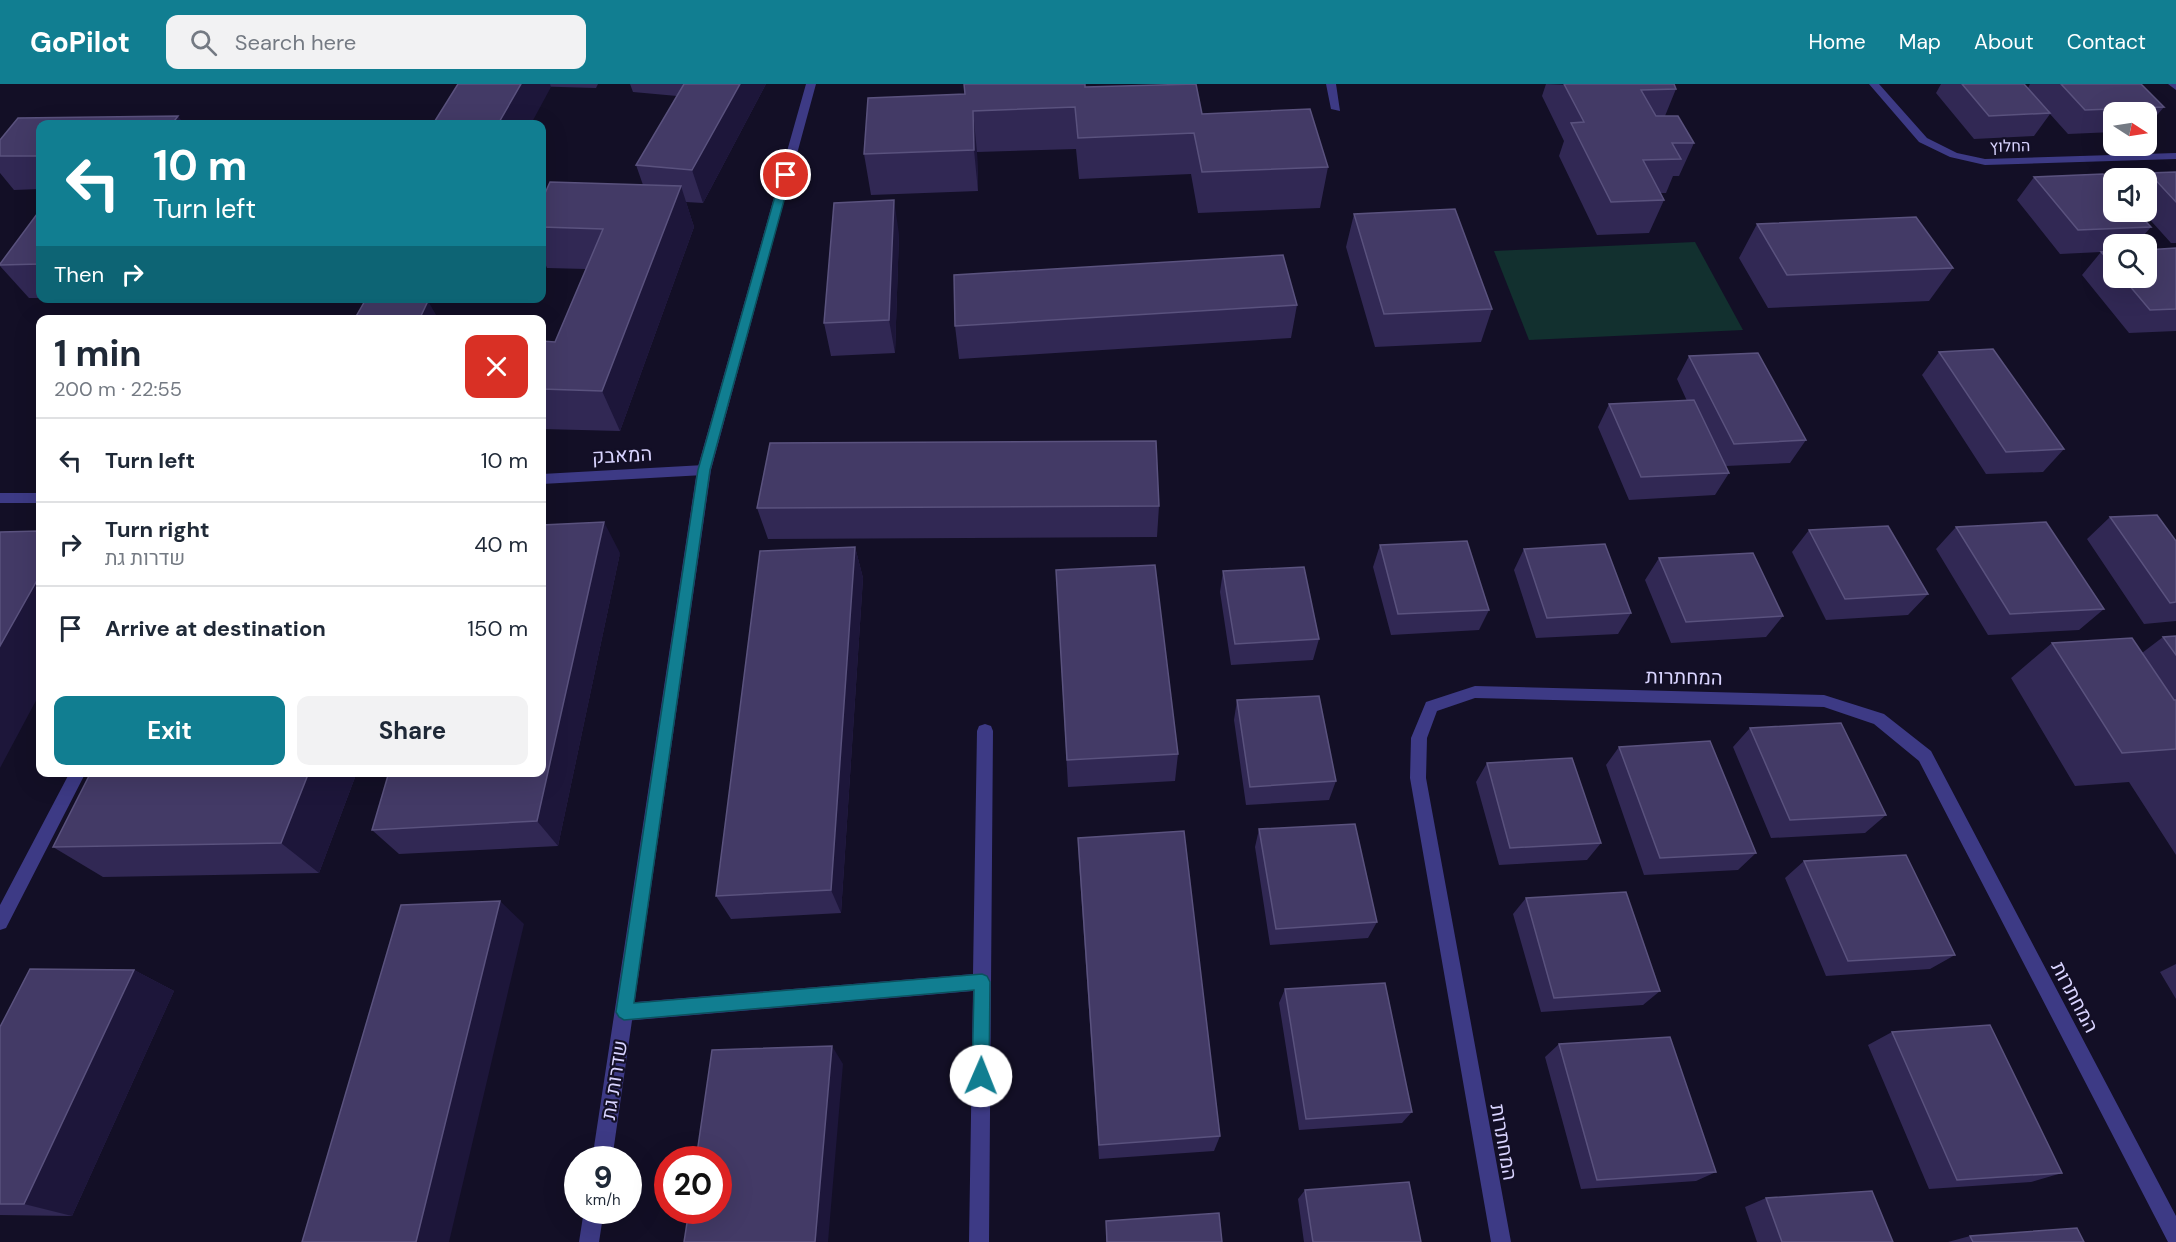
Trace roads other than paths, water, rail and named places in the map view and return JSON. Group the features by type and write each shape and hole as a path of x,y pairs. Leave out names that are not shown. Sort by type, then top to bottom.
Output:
{"street":[{"name":"שדרות גת","path":"604,1146 704,470 811,84"},
{"path":"1331,84 1336,109"},
{"name":"החלוץ","path":"1874,84 1923,140 1954,155 1985,162 2176,156"},
{"name":"המאבק","path":"546,479 704,470"},
{"path":"0,498 36,498"},
{"name":"המחתרות","path":"1501,1242 1418,778 1419,738 1431,708 1475,692 1824,701 1879,719 1925,756 2176,1236"},
{"path":"979,1242 985,731"},
{"path":"0,922 75,777"},
{"path":"624,1012 982,982"},
{"path":"589,1242 592,1224"}]}
